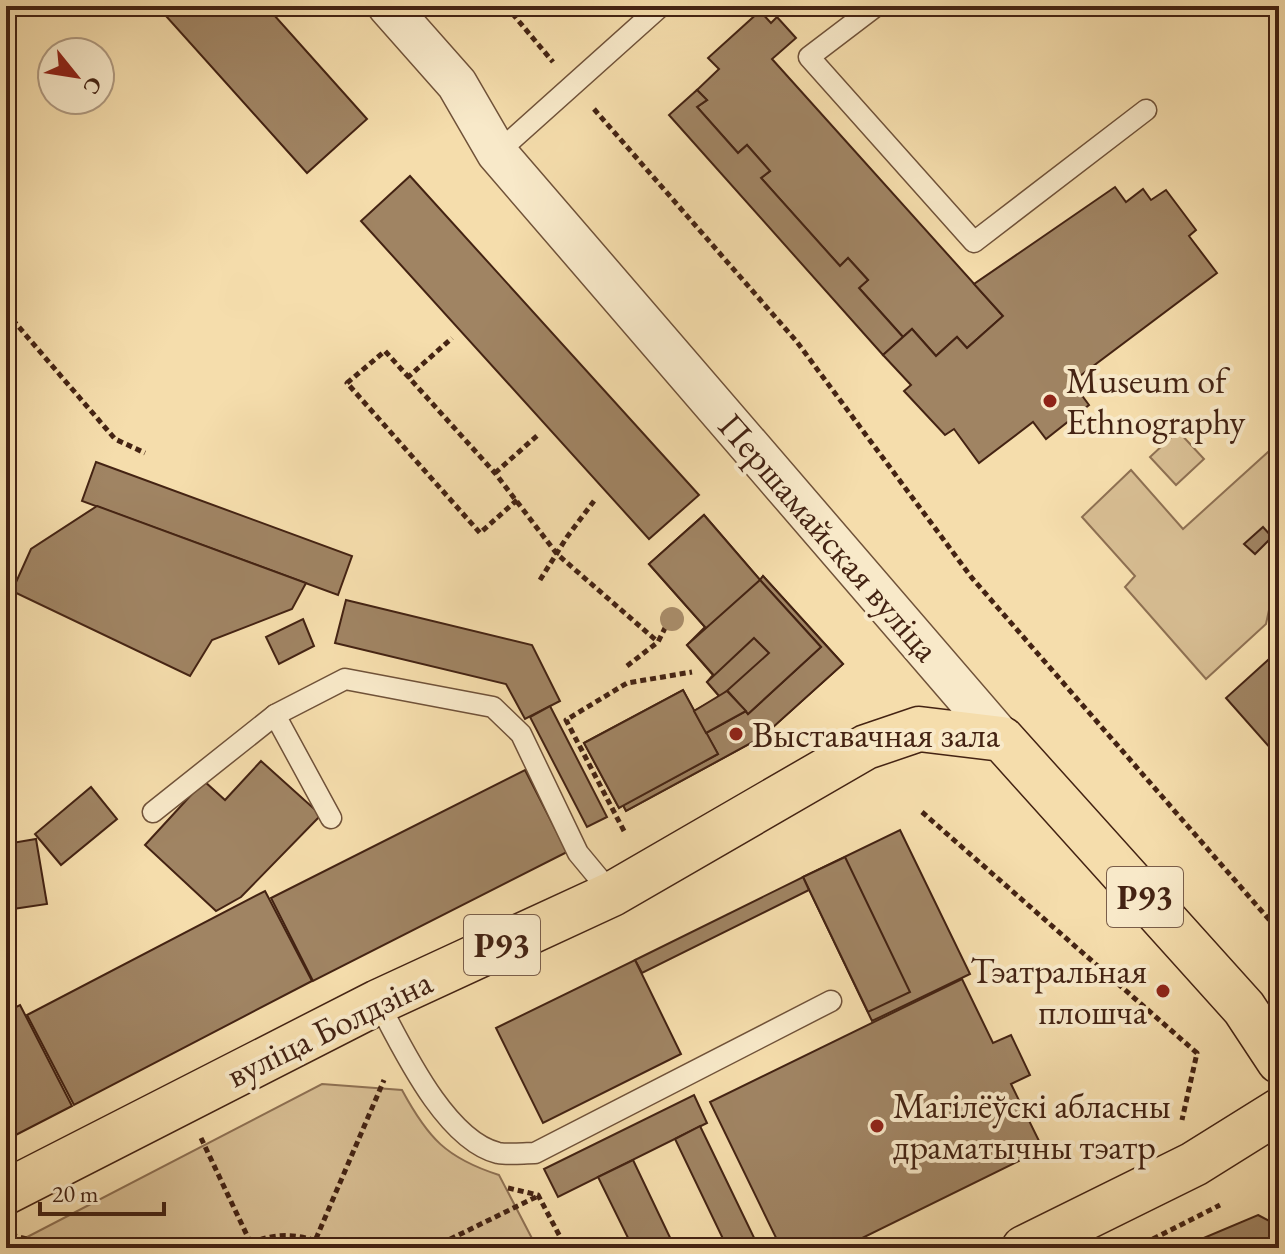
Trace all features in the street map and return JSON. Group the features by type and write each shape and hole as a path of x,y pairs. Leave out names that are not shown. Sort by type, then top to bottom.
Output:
{"main road":[{"name":"вуліца Болдзіна","path":"6,1192 378,1002 612,894 866,747 919,729 1002,739"},
{"name":"Першамайская вуліца","path":"1002,739 1244,1008 1279,1061"},
{"path":"1032,1246 1194,1164 1279,1111"}],"street":[{"name":"Першамайская вуліца","path":"388,6 457,84 497,153 1002,739"}],"lane":[{"path":"497,153 661,6"},
{"path":"876,6 809,57 974,242 1146,110"},
{"path":"153,812 275,715 345,679 493,707 521,734 578,853 612,894"},
{"path":"275,715 331,818"},
{"path":"378,1002 409,1061 446,1116 472,1139 498,1153 535,1153 831,1001"}],"path":[{"path":"507,8 797,342 972,578 1279,931"},
{"path":"6,312 115,439 145,453"},
{"path":"407,378 452,338"},
{"path":"517,500 480,533 347,383 385,351 495,473 517,500 557,554 658,642"},
{"path":"495,473 539,434"},
{"path":"540,580 594,501"},
{"path":"627,666 658,642 670,618"},
{"path":"624,831 566,720 627,683 692,672"},
{"path":"922,812 1197,1053 1181,1123"},
{"path":"314,1245 384,1080"},
{"path":"200,1137 252,1246"},
{"path":"432,1248 538,1195 566,1248"},
{"path":"1135,1248 1220,1205"},
{"path":"11,1235 64,1248"},
{"path":"242,1248 265,1238 285,1235 329,1248"}],"shaded area":[{"path":"1178,431 1204,459 1176,485 1150,457"},
{"path":"1279,442 1279,586 1273,591 1266,624 1206,679 1125,587 1135,576 1082,517 1131,470 1183,529"},
{"path":"322,1084 402,1090 430,1134 440,1144 465,1161 499,1175 537,1248 6,1248"}],"building":[{"path":"157,6 266,6 367,119 307,173"},
{"path":"760,11 771,23 777,17 796,38 772,59 1003,316 967,348 957,337 936,356 912,329 903,337 859,288 868,280 848,258 840,266 761,178 770,171 747,145 738,153 697,107 707,100 697,90 719,69 708,58"},
{"path":"697,90 707,100 697,107 738,153 747,145 770,171 761,178 840,266 848,258 868,280 859,288 903,337 883,355 669,115"},
{"path":"410,176 699,495 649,539 361,221"},
{"path":"1115,187 1126,202 1143,189 1151,200 1166,190 1196,230 1189,236 1217,273 1072,382 1089,405 1046,439 1033,422 979,463 954,429 945,435 904,391 911,385 883,355 912,329 936,356 957,337 967,348 1003,316 974,284"},
{"path":"96,462 352,556 338,595 82,501"},
{"path":"97,506 306,583 292,609 212,640 190,676 12,591 31,549"},
{"path":"704,515 760,580 705,627 649,564"},
{"path":"704,515 760,580 763,576 843,664 762,737 626,811 623,805 619,808 584,743 683,690 694,711 720,697 707,682 713,675 687,645 705,627 649,564"},
{"path":"1263,527 1272,537 1255,554 1244,544"},
{"path":"763,576 843,664 762,737 626,811 623,805 718,754 706,733 746,711 748,714 821,647 760,580"},
{"path":"760,580 821,647 748,714 687,645"},
{"path":"346,600 532,645 560,701 525,719 506,684 335,643"},
{"path":"303,619 314,646 279,664 266,637"},
{"path":"754,638 769,653 720,697 707,682"},
{"path":"1279,650 1279,758 1226,698"},
{"path":"683,690 718,754 619,808 584,743"},
{"path":"727,691 746,711 706,733 694,711"},
{"path":"550,706 607,817 587,827 530,717"},
{"path":"261,761 321,815 241,897 216,911 145,845 204,781 225,800"},
{"path":"525,770 567,852 313,981 271,898"},
{"path":"91,787 117,819 61,865 35,834"},
{"path":"900,830 970,974 872,1021 803,877"},
{"path":"36,839 47,904 6,910 6,844"},
{"path":"845,857 910,992 868,1012 803,877"},
{"path":"803,877 809,890 642,973 635,960"},
{"path":"265,891 312,981 74,1105 27,1015"},
{"path":"635,960 681,1054 543,1123 496,1028"},
{"name":"Магілёўскі абласны драматычны тэатр","path":"962,979 993,1043 1011,1035 1030,1075 1011,1084 1043,1149 842,1248 781,1248 710,1102"},
{"path":"20,1005 72,1106 6,1140 6,1012"},
{"path":"694,1095 707,1123 558,1197 544,1169"},
{"path":"700,1126 759,1248 719,1248 726,1245 675,1139"},
{"path":"633,1160 675,1248 633,1248 598,1177"},
{"path":"1258,1215 1279,1226 1279,1248 1180,1248"}],"place":[{"name":"Museum of Ethnography","path":"1050,401"},
{"name":"Выставачная зала","path":"736,734"},
{"name":"Тэатральная плошча","path":"1163,991"},
{"name":"Магілёўскі абласны драматычны тэатр","path":"877,1126"}]}
